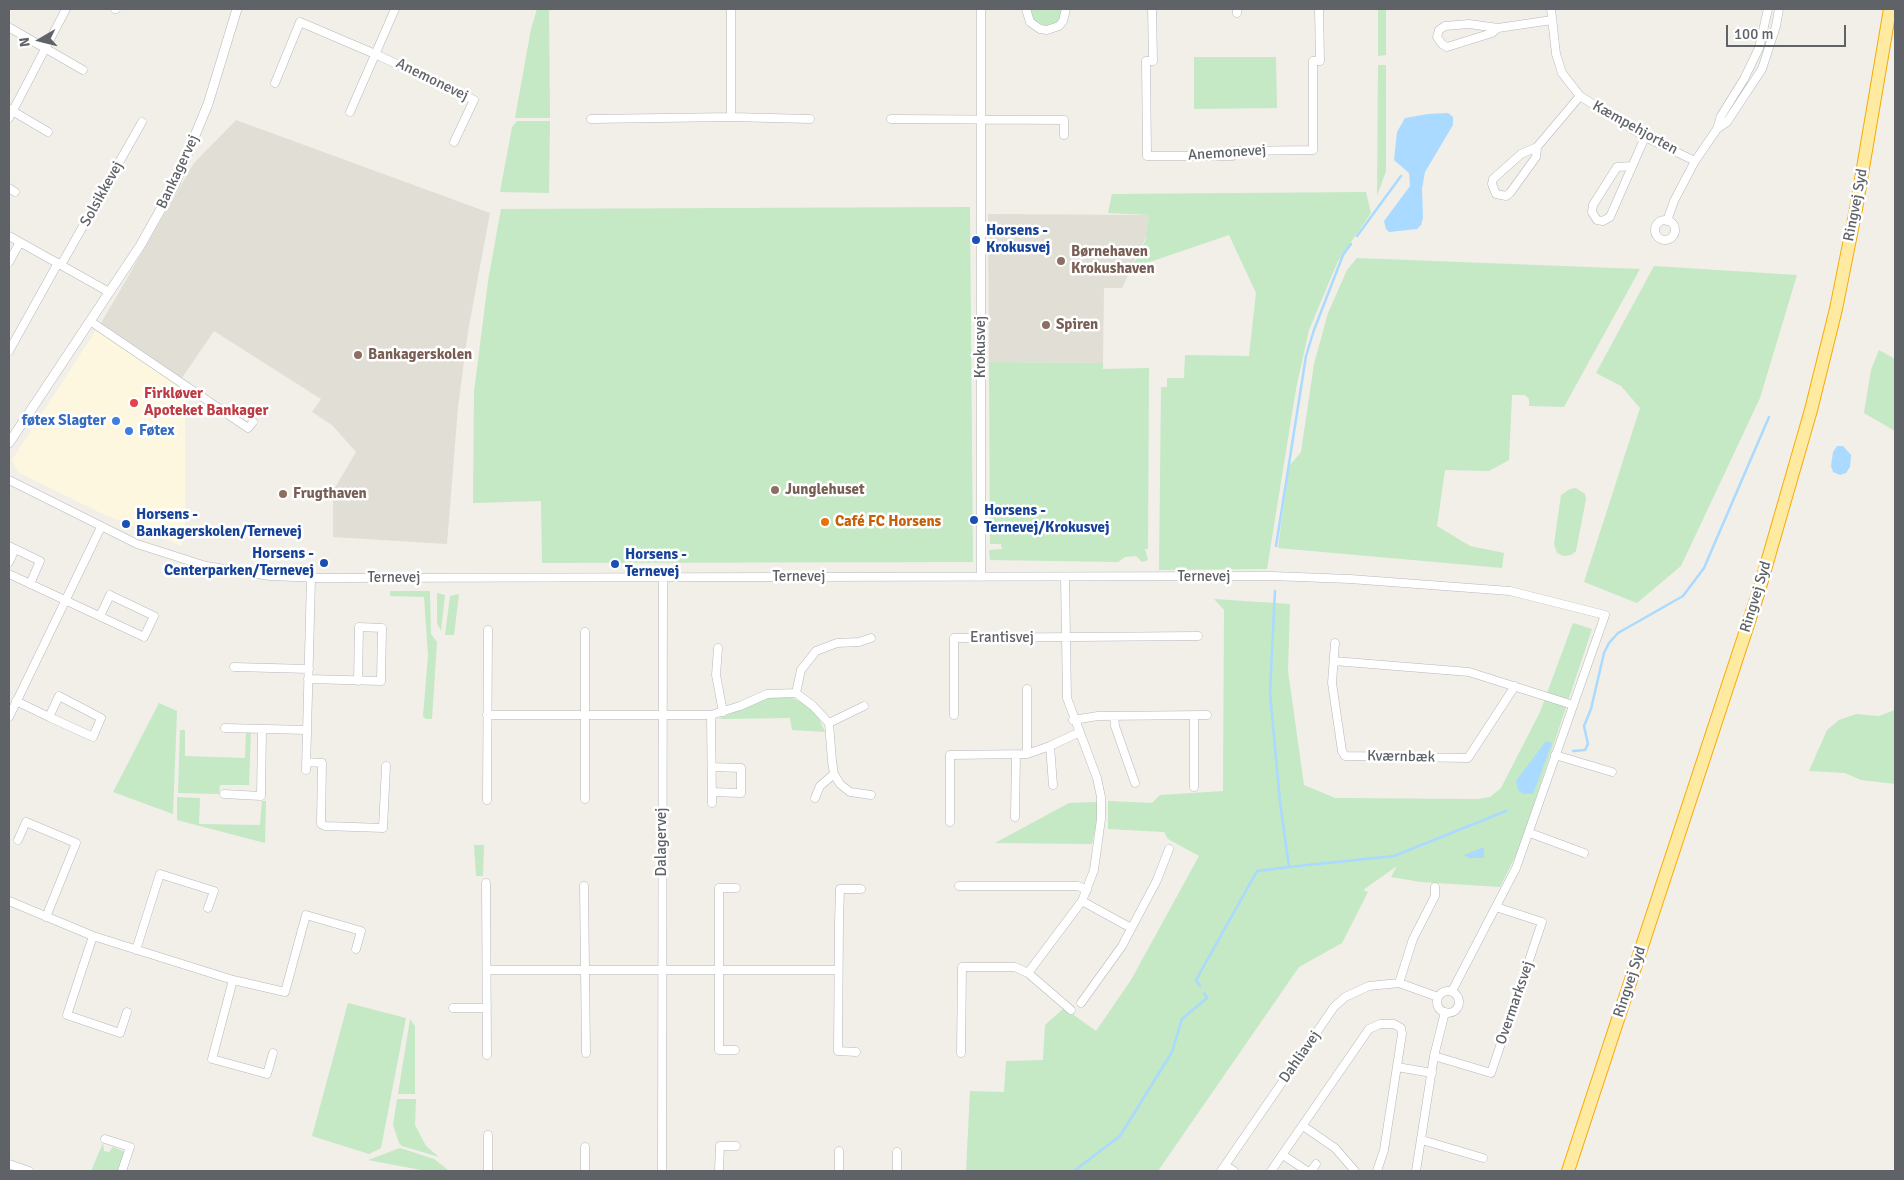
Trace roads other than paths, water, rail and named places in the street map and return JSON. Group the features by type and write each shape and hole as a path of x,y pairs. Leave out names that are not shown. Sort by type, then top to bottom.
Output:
{"highway":[{"name":"Ringvej Syd","path":"1568,1171 1758,594 1811,410 1836,309 1856,209 1890,9"}],"street":[{"path":"48,132 10,113 46,50 66,9"},
{"name":"Bankagervej","path":"9,443 158,214 193,144 237,9"},
{"path":"350,112 395,9"},
{"path":"731,9 731,117"},
{"name":"Krokusvej","path":"981,9 981,577"},
{"path":"1026,9 1030,22 1040,29 1047,30 1059,26 1066,15 1066,9"},
{"name":"Anemonevej","path":"1152,9 1153,61 1146,61 1147,156 1232,156 1232,150 1313,150 1313,60 1320,60 1319,9"},
{"name":"Kæmpehjorten","path":"1551,9 1556,54 1562,73 1580,96 1645,137 1695,161"},
{"path":"1718,129 1721,116 1744,78 1758,48 1768,9"},
{"path":"1667,221 1674,201 1695,161 1718,129 1727,122 1762,69 1774,34 1779,9"},
{"path":"1498,28 1492,33 1447,47 1437,37 1439,30 1445,26 1469,24 1489,25 1498,28 1552,20"},
{"name":"Anemonevej","path":"275,82 300,22 376,54 474,100 454,142"},
{"path":"10,28 83,70"},
{"path":"1537,147 1536,157 1510,194 1506,196 1496,194 1492,184 1493,179 1521,154 1537,147 1580,96"},
{"path":"591,118 731,117 810,119"},
{"path":"891,119 981,118 1064,120 1064,135"},
{"name":"Solsikkevej","path":"9,351 142,122"},
{"path":"1632,166 1617,166 1593,205 1592,212 1597,220 1603,221 1610,218 1645,137"},
{"path":"9,236 109,292"},
{"path":"9,262 20,242"},
{"path":"90,321 248,428 253,422"},
{"name":"Ternevej","path":"9,480 137,544 206,566 260,575 311,578 1065,578 1272,576 1350,579 1510,591 1605,615 1574,705"},
{"path":"9,717 101,527"},
{"path":"9,562 12,548 40,561 30,584"},
{"path":"9,574 144,637 154,616 110,595 100,616"},
{"name":"Dalagervej","path":"662,1171 663,577"},
{"path":"311,578 306,766 322,763 321,824 325,826 383,828 386,766"},
{"path":"1028,973 1082,901 1094,870 1098,839 1101,798 1097,778 1073,720 1067,698 1065,578"},
{"path":"308,679 381,681 382,628 359,627 358,680"},
{"path":"487,800 488,630"},
{"path":"585,632 585,799"},
{"name":"Erantisvej","path":"954,715 954,638 1198,636"},
{"path":"796,693 801,670 816,651 838,643 858,642 871,638"},
{"name":"Kværnbæk","path":"1335,643 1332,683 1343,755 1468,758 1515,686"},
{"path":"718,648 716,676 723,712"},
{"path":"1334,661 1469,672 1574,705 1555,755 1530,833 1496,907 1460,971 1452,991"},
{"path":"234,667 308,669"},
{"path":"1027,689 1027,754"},
{"path":"488,715 711,715 767,694 796,693 814,706 829,723 834,774 840,784 850,792 871,795"},
{"path":"9,695 17,700 49,716 93,737 101,718 59,696 49,716"},
{"path":"829,723 864,706"},
{"path":"711,715 712,803"},
{"path":"1073,720 1082,717 1207,715"},
{"path":"1114,716 1115,726 1135,783"},
{"path":"1194,716 1194,787"},
{"path":"225,728 307,730"},
{"path":"224,794 260,796 262,729"},
{"path":"950,822 950,755 1027,754 1050,746 1078,732"},
{"path":"1050,746 1053,784"},
{"path":"1015,817 1016,754"},
{"path":"1555,755 1612,772"},
{"path":"712,767 741,768 740,793 712,792"},
{"path":"815,798 820,786 834,774"},
{"path":"18,840 26,822 76,843 46,916"},
{"path":"1530,833 1584,853"},
{"path":"1081,1003 1112,962 1157,880 1169,849"},
{"path":"136,950 160,874 214,891 208,908"},
{"path":"486,883 487,1055"},
{"path":"584,886 586,1053"},
{"path":"959,886 1078,886 1086,890"},
{"path":"1399,983 1413,939 1435,896 1435,887"},
{"path":"735,1050 719,1050 719,888 736,888"},
{"path":"856,1052 838,1051 838,970 840,889 860,889"},
{"path":"9,901 93,936 233,980 285,992 306,915 361,931 356,949"},
{"path":"1082,901 1130,928"},
{"name":"Overmarksvej","path":"1434,1056 1492,1073 1542,922 1496,907"},
{"path":"93,936 68,1015 120,1033 127,1012"},
{"path":"962,1053 962,967 1009,966 1028,973 1072,1010"},
{"path":"487,970 838,970"},
{"path":"233,980 212,1059 267,1074 273,1053"},
{"name":"Dahliavej","path":"1234,1171 1223,1168 1334,1007 1358,990 1369,986 1399,983 1438,997"},
{"path":"1452,991 1457,996 1458,1007 1452,1012 1445,1012 1438,1004 1438,997 1442,992 1452,991"},
{"path":"453,1008 487,1008"},
{"path":"1416,1171 1434,1056 1445,1012"},
{"path":"1271,1171 1369,1029 1390,1023 1401,1028 1384,1150 1377,1171"},
{"path":"1397,1067 1432,1073"},
{"path":"1303,1126 1335,1148 1355,1171"},
{"path":"488,1135 488,1171"},
{"path":"105,1139 130,1148 122,1171"},
{"path":"1422,1140 1483,1158"},
{"path":"720,1171 720,1146 736,1146"},
{"path":"585,1147 585,1171"},
{"path":"839,1151 839,1171"},
{"path":"897,1152 897,1171"},
{"path":"1283,1155 1309,1171 1316,1164"},
{"path":"9,1164 29,1171"}],"water":[{"path":"1448,113 1453,117 1453,125 1425,172 1422,189 1423,218 1421,225 1417,229 1389,232 1384,221 1410,186 1409,173 1394,160 1397,132 1405,118"},
{"path":"1837,446 1843,446 1851,455 1850,467 1846,473 1840,475 1833,472 1831,466 1833,452"},
{"path":"1546,741 1552,743 1533,794 1523,794 1518,790 1516,781"},
{"path":"1484,847 1484,858 1469,858 1464,855"}],"waterway":[{"path":"1357,236 1401,176"},
{"path":"1276,546 1306,356 1343,255 1351,244"},
{"path":"1573,751 1585,750 1588,744 1584,726 1591,709 1604,653 1609,643 1618,633 1683,596 1704,568 1769,417"},
{"path":"1200,986 1196,980 1257,871 1289,867 1280,802 1270,692 1275,591"},
{"path":"1289,867 1394,856 1506,811"},
{"path":"1074,1171 1120,1136 1172,1052 1182,1019 1207,998 1204,993"}],"place":[{"name":"Horsens - Krokusvej","path":"976,240"},
{"name":"Børnehaven Krokushaven","path":"1061,261"},
{"name":"Spiren","path":"1046,325"},
{"name":"Bankagerskolen","path":"358,355"},
{"name":"Firkløver Apoteket Bankager","path":"134,403"},
{"name":"føtex Slagter","path":"116,421"},
{"name":"Føtex","path":"129,431"},
{"name":"Junglehuset","path":"775,490"},
{"name":"Frugthaven","path":"283,494"},
{"name":"Horsens - Ternevej/Krokusvej","path":"974,520"},
{"name":"Café FC Horsens","path":"825,522"},
{"name":"Horsens - Bankagerskolen/Ternevej","path":"126,524"},
{"name":"Horsens - Centerparken/Ternevej","path":"324,563"},
{"name":"Horsens - Ternevej","path":"615,564"}]}
